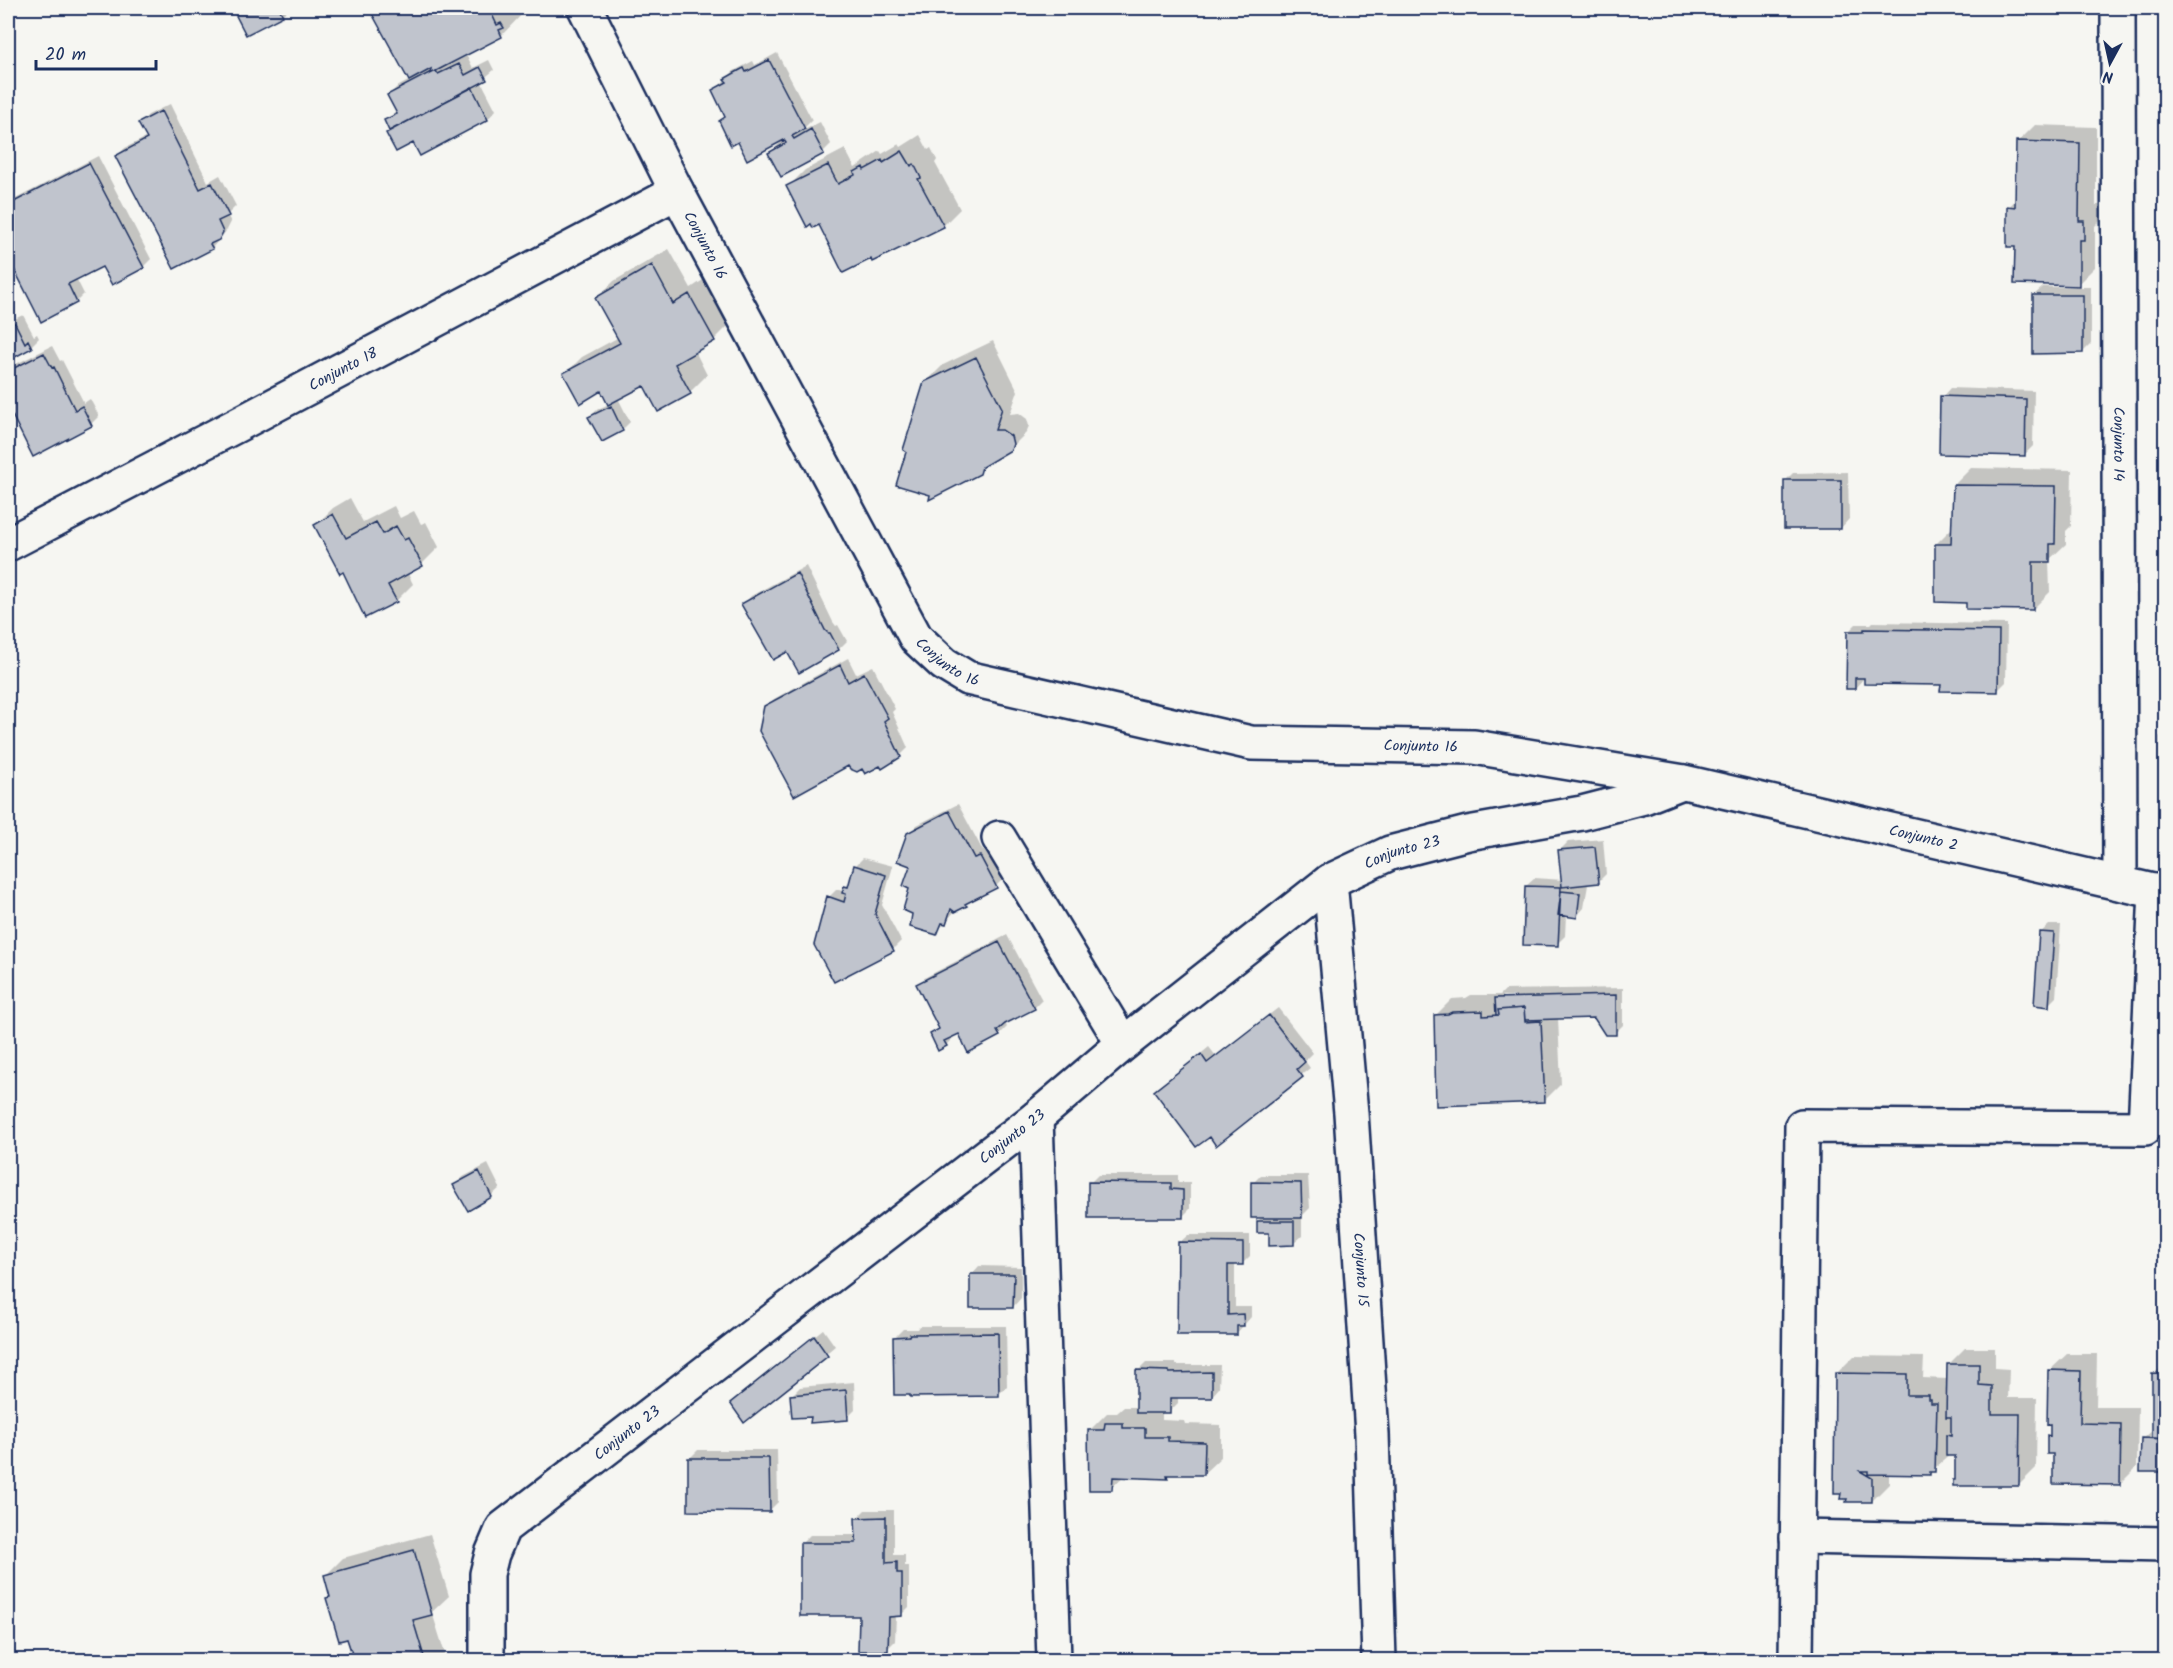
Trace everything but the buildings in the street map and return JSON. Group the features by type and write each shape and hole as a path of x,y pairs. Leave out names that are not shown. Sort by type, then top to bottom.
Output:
{"street":[{"name":"Conjunto 16","path":"585,8 677,192 916,638 944,664 968,678 1251,743 1474,747 1684,782"},
{"name":"Conjunto 14","path":"2118,8 2120,883"},
{"name":"Conjunto 18","path":"8,544 677,192"},
{"name":"Conjunto 2","path":"1684,782 2161,893"},
{"name":"Conjunto 23","path":"487,1660 487,1574 492,1554 503,1528 1036,1118 1123,1044 1330,881 1390,853 1468,833 1582,813 1644,797 1684,782"},
{"path":"999,838 1123,1044"},
{"name":"Conjunto 15","path":"1330,881 1351,1113 1371,1422 1379,1660"},
{"path":"1796,1660 1802,1126 2145,1128 2161,893"},
{"path":"1036,1118 1054,1660"},
{"path":"1797,1537 2166,1544"}]}
